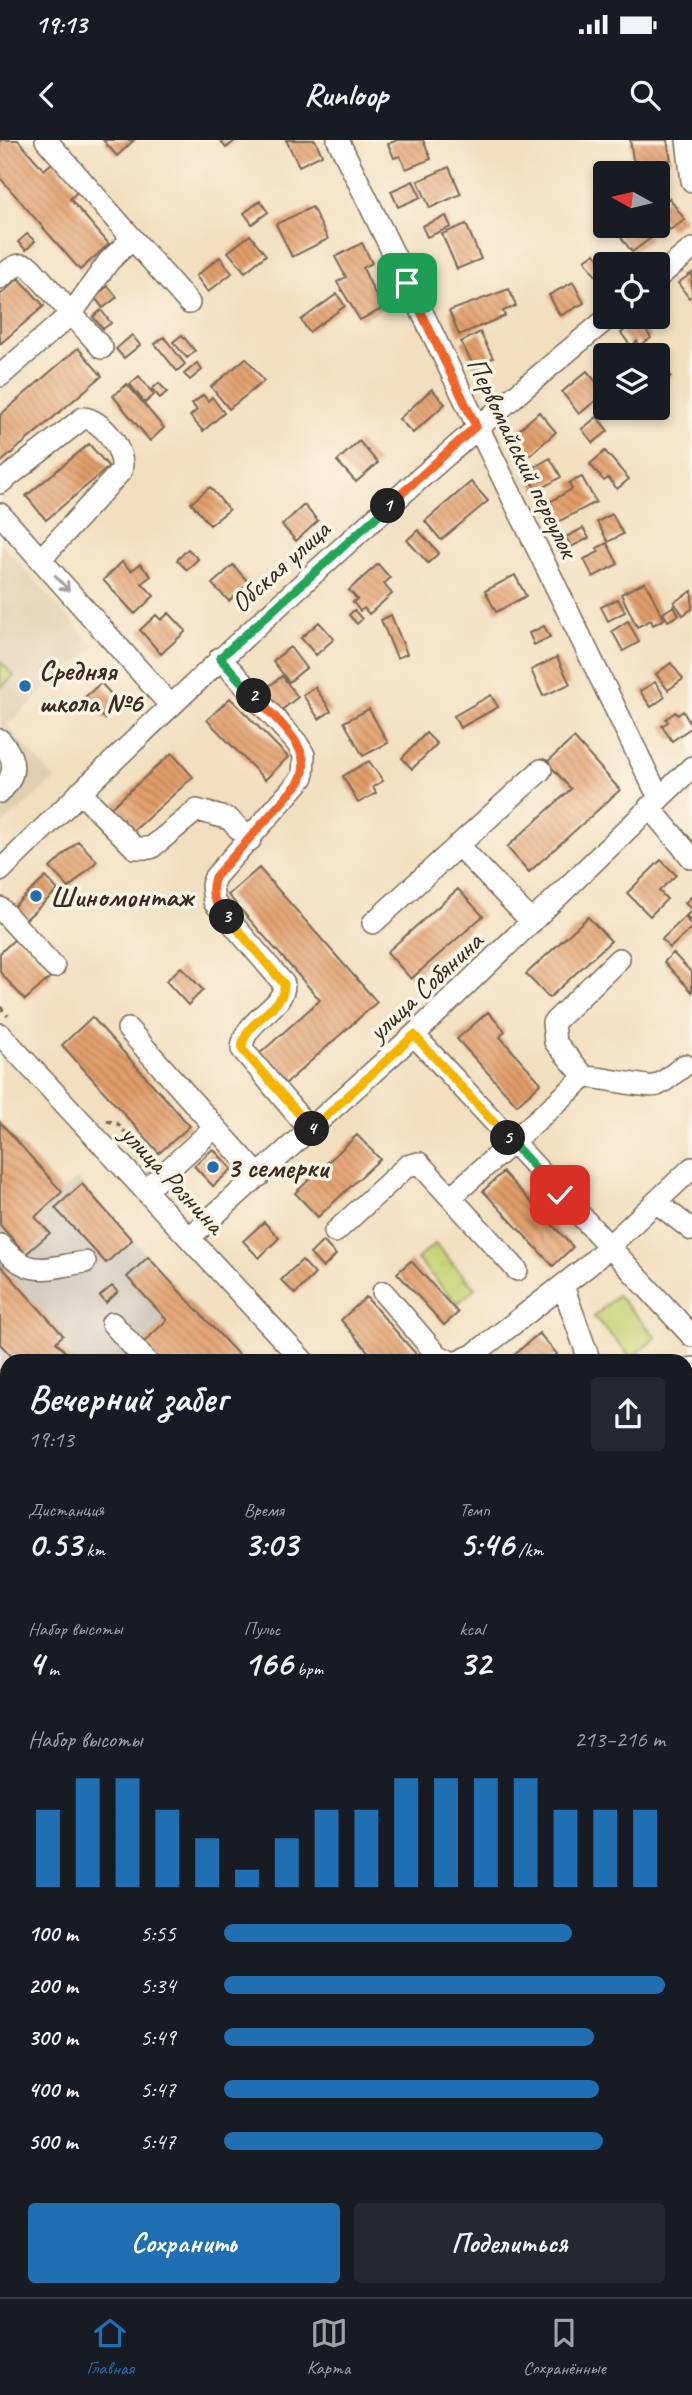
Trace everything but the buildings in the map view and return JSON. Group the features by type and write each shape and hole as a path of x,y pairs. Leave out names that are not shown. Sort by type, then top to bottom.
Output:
{"street":[{"path":"46,140 189,303"},
{"name":"Первомайский переулок","path":"338,140 654,802 692,858"},
{"path":"687,140 692,181"},
{"path":"0,376 72,313 109,261 132,239"},
{"path":"670,267 692,249"},
{"path":"0,278 13,266 20,264 30,267 102,348"},
{"name":"Обская улица","path":"0,871 220,658 476,426 594,329"},
{"path":"0,483 83,418 92,418 100,425 121,454 121,471 41,559"},
{"path":"0,514 170,705"},
{"path":"220,658 297,743 305,765 303,777 250,841 215,877 212,894 214,902 280,978 285,991 248,1029 242,1049 310,1130"},
{"path":"0,740 10,751 14,771 10,782 0,792"},
{"name":"улица Собянина","path":"189,1238 414,1035 692,767"},
{"path":"373,923 541,770"},
{"path":"80,792 135,848 151,848 197,810 229,819 250,841"},
{"path":"458,845 532,922"},
{"path":"0,908 54,967"},
{"path":"585,1077 555,1042 553,1023 619,959"},
{"path":"128,1029 258,1176"},
{"name":"улица Рознина","path":"0,1034 297,1354"},
{"path":"414,1035 692,1336"},
{"path":"452,1196 585,1077 612,1078 649,1088 659,1085 685,1065"},
{"path":"145,1191 215,1127"},
{"path":"335,1232 413,1164 424,1167 517,1270"},
{"path":"474,1354 608,1248 692,1168"},
{"path":"656,1202 692,1230"},
{"path":"0,1245 14,1261 28,1268 85,1262"},
{"path":"563,1286 585,1354"},
{"path":"383,1292 436,1354"},
{"path":"112,1323 141,1354"}],"shaded area":[{"name":"Средняя школа №6","path":"0,542 95,647 6,725 55,779 0,827"},
{"path":"0,1122 62,1191 77,1179 239,1354 0,1354"}],"green space":[{"path":"0,661 14,676 0,688"},
{"path":"435,1244 475,1288 457,1304 417,1259"},
{"path":"617,1295 656,1337 637,1354 628,1354 594,1317"}],"place":[{"name":"Средняя школа №6","path":"25,686"},
{"name":"Шиномонтаж","path":"36,896"},
{"name":"3 семерки","path":"213,1167"}],"route":[{"path":"407,283 476,426 220,658 297,743 304,755 305,765 303,777 297,785 250,841 215,877 212,894 214,902 284,984 282,997 248,1029 242,1039 242,1049 310,1130 414,1035 560,1195"}]}
